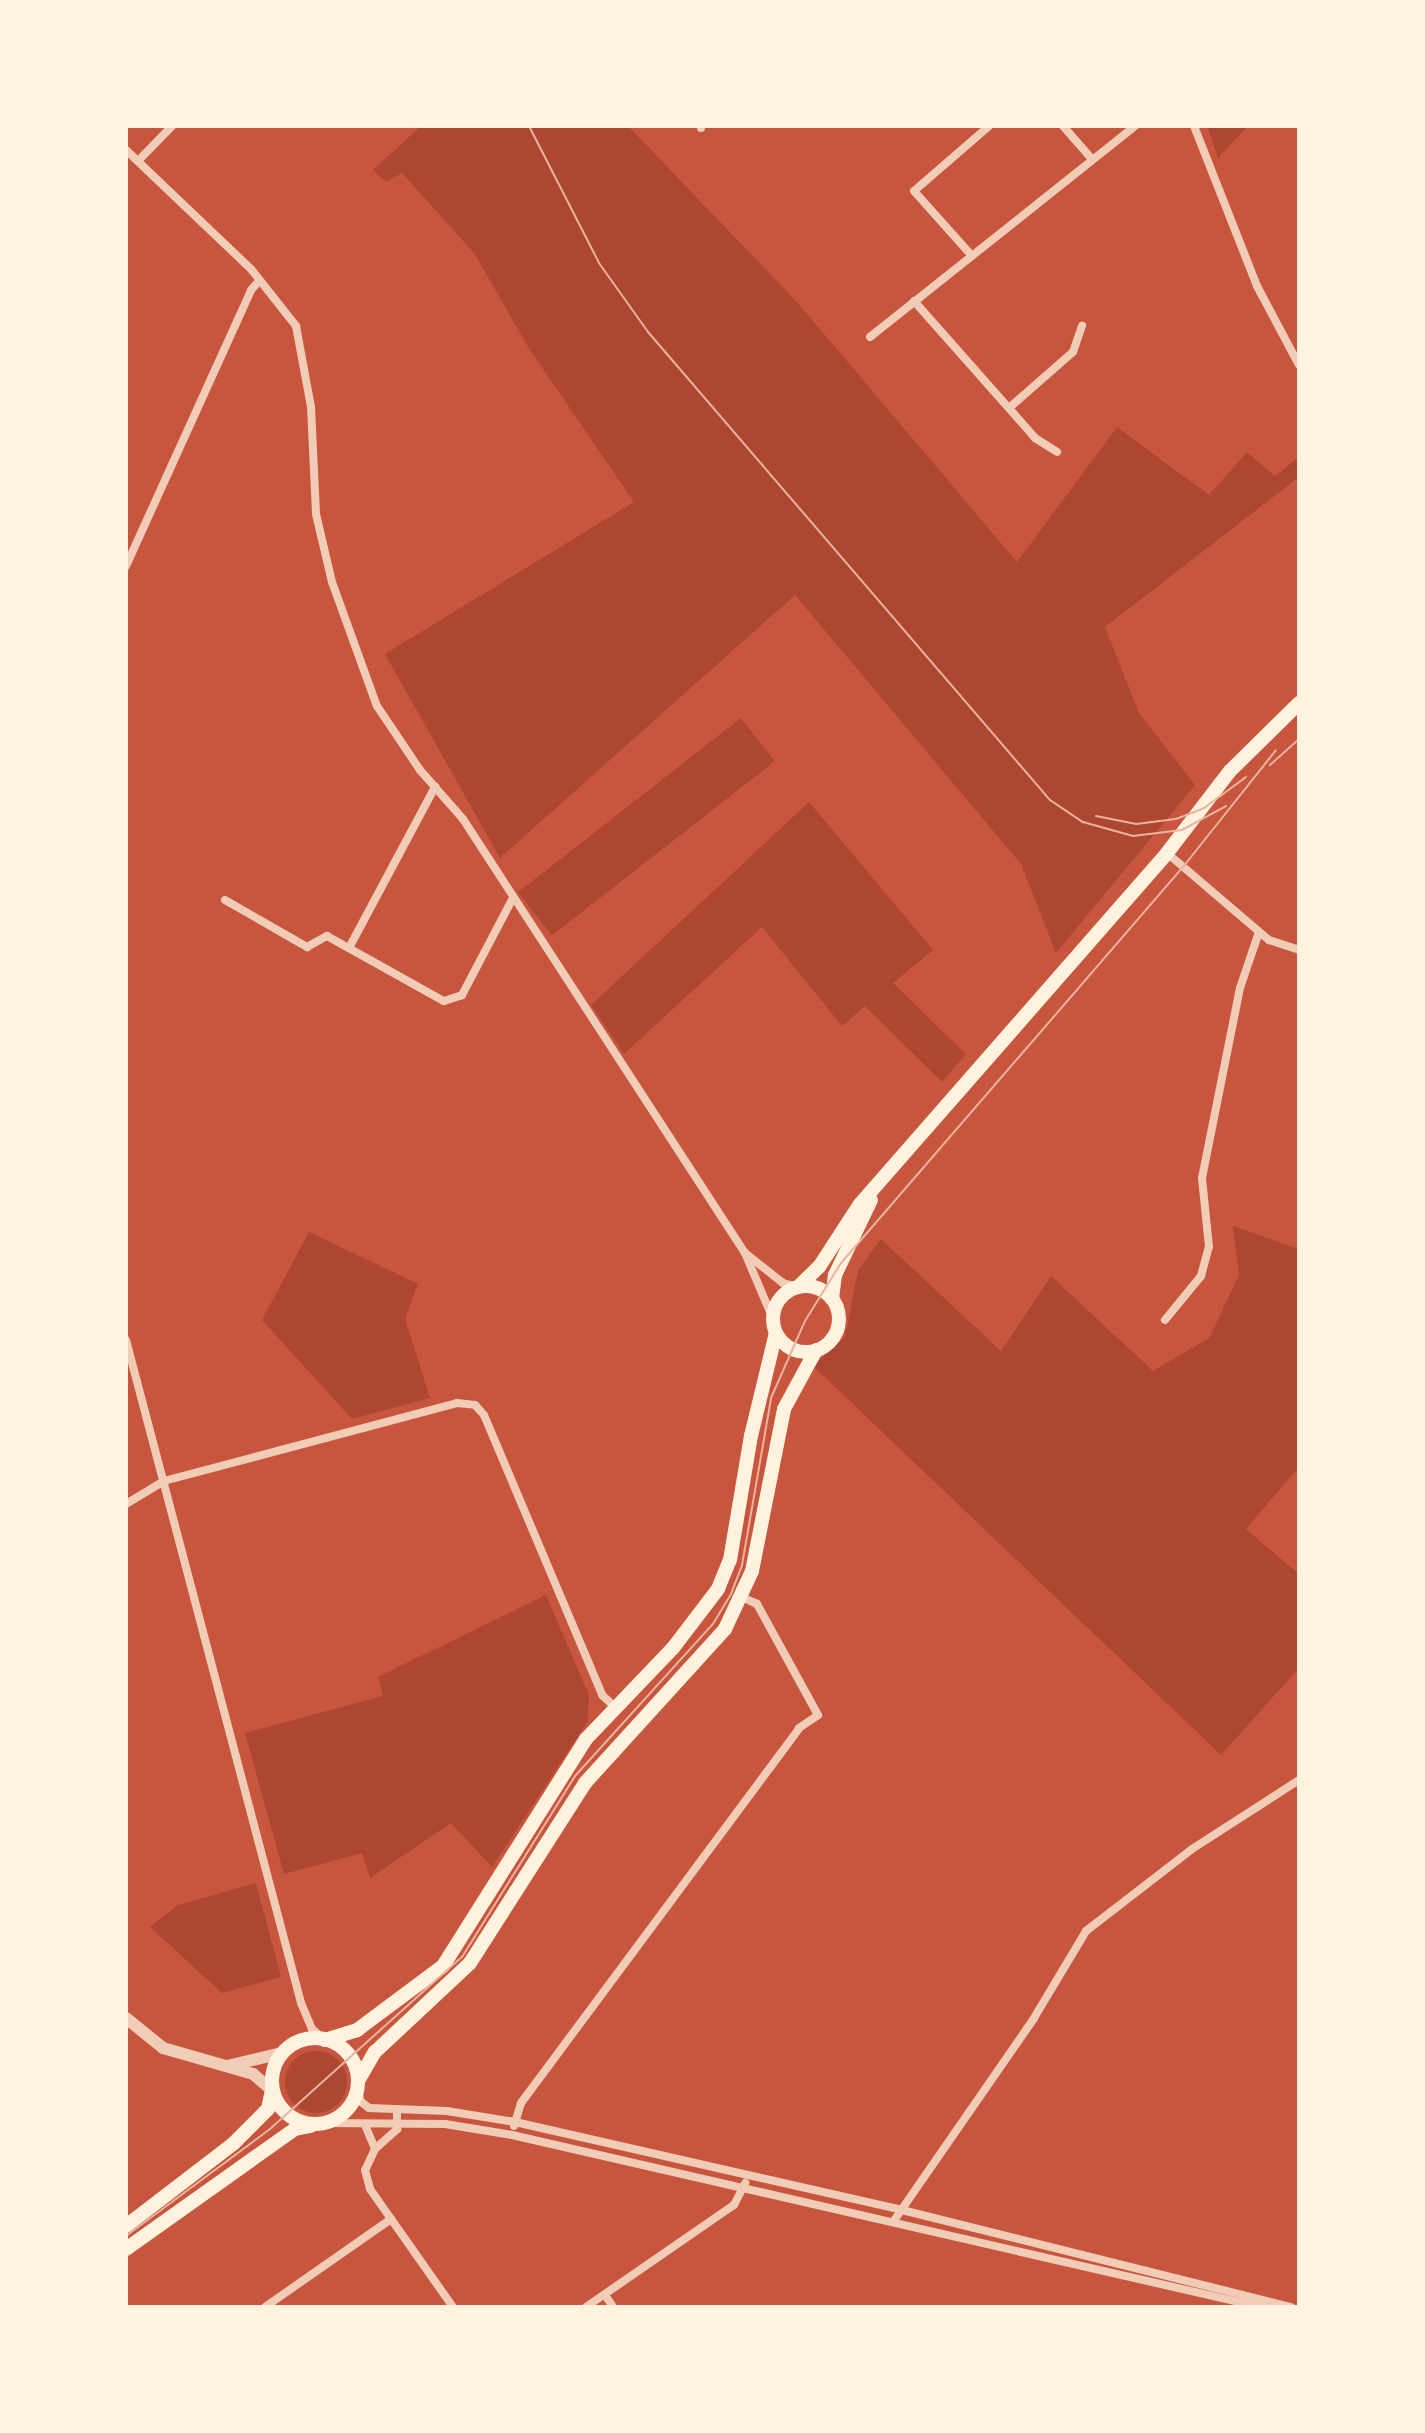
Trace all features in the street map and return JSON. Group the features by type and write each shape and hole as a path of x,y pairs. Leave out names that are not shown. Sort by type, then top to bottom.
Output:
{"main road":[{"path":"126,2226 234,2143 268,2109 282,2053 302,2041 325,2040 357,2030 443,1966 565,1769 615,1707 703,1612 730,1560 751,1436 780,1299 798,1287 875,1190 1167,853 1230,771 1299,703"},
{"path":"126,2249 295,2129 325,2123 349,2108 358,2081 375,2052 470,1963 585,1783 695,1666 744,1598 777,1431 798,1377 816,1350 836,1330 832,1299 835,1275 875,1190"},
{"path":"798,1287 814,1288 832,1299"},
{"path":"774,1326 791,1349 816,1350"},
{"path":"325,2040 349,2055 358,2081"},
{"path":"272,2090 287,2114 298,2121 325,2123"}],"street":[{"path":"138,161 172,126"},
{"path":"972,256 914,191 989,126"},
{"path":"1063,126 1091,158"},
{"path":"870,337 1135,126"},
{"path":"1194,126 1257,286 1299,365"},
{"path":"126,150 282,304 304,349 316,514 332,582 377,706 435,787 463,819 745,1253 774,1326"},
{"path":"126,566 251,290 260,280"},
{"path":"914,301 1035,438 1057,452"},
{"path":"1009,408 1073,352 1082,326"},
{"path":"349,948 435,787"},
{"path":"1167,853 1259,932 1285,950 1299,950"},
{"path":"225,900 307,947 327,936 444,1001 455,1001 513,898"},
{"path":"1165,1320 1201,1276 1209,1247 1202,1178 1240,988 1259,932"},
{"path":"745,1253 783,1283 798,1287"},
{"path":"126,1340 301,2003 312,2029 325,2040"},
{"path":"126,1504 164,1481 457,1403 475,1405 484,1415 602,1695 615,1707"},
{"path":"512,2135 521,2103 799,1728 818,1715 757,1604 744,1598"},
{"path":"893,2222 1034,2018 1086,1931 1192,1849 1299,1780"},
{"path":"126,2018 163,2048 186,2059 225,2066 262,2078 272,2090"},
{"path":"225,2066 282,2053"},
{"path":"358,2081 365,2106 515,2122 902,2210 1291,2307"},
{"path":"397,2109 397,2123 375,2149 366,2179 453,2307"},
{"path":"325,2123 445,2124 512,2135 745,2186 1243,2303 1266,2302"},
{"path":"365,2125 375,2149"},
{"path":"586,2307 734,2205 745,2186 747,2175"},
{"path":"265,2307 391,2219"},
{"path":"605,2295 613,2307"}],"shaded area":[{"path":"421,126 628,126 797,302 1017,562 1117,427 1209,495 1247,452 1275,476 1299,457 1299,477 1105,627 1139,713 1195,785 1056,953 1021,864 795,595 500,858 385,654 634,502 530,350 474,253 402,173 386,182 373,170"},
{"path":"1207,126 1248,126 1218,158"},
{"path":"741,718 775,761 552,936 518,892"},
{"path":"809,802 933,950 893,983 966,1054 942,1082 865,1006 842,1026 762,927 624,1054 591,1005"},
{"path":"1233,1226 1299,1249 1299,1467 1246,1529 1299,1574 1299,1668 1221,1755 813,1366 845,1337 858,1270 881,1239 1001,1351 1051,1276 1153,1371 1209,1338 1239,1275"},
{"path":"309,1232 418,1284 405,1319 430,1398 352,1419 262,1320"},
{"path":"546,1595 589,1695 588,1721 492,1867 451,1823 370,1878 362,1853 284,1874 245,1733 383,1696 378,1677"},
{"path":"256,1883 281,1977 222,1993 150,1927 178,1905"},
{"path":"316,2051 338,2060 347,2082 338,2104 316,2113 294,2104 285,2082 294,2060"}],"tram line":[{"path":"529,126 599,263 648,332 1050,800 1083,822 1133,836 1182,830 1226,806"},
{"path":"1270,765 1299,739"},
{"path":"126,2236 270,2129 462,1957 575,1776 713,1624 731,1594 742,1565 771,1398 805,1321 841,1263 1183,867 1276,750"},
{"path":"1096,816 1136,824 1176,819 1204,808 1246,777"}]}
